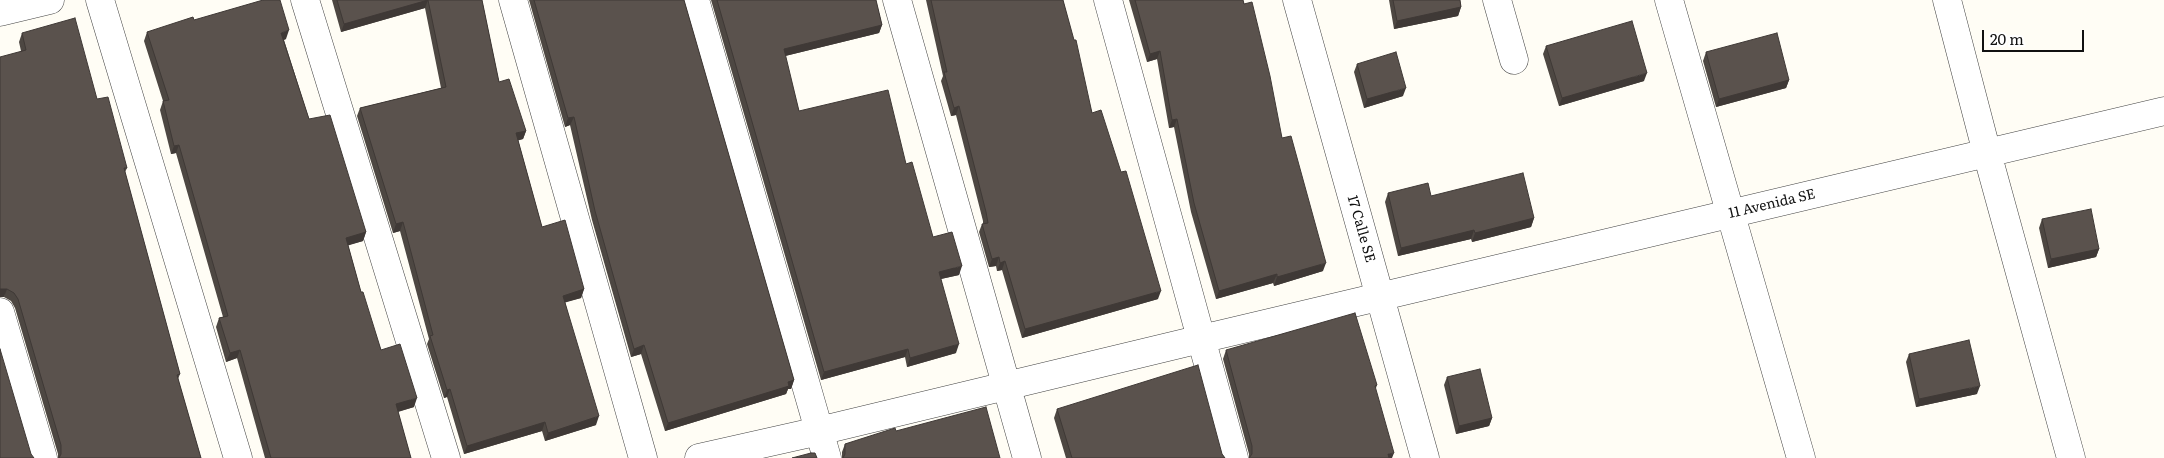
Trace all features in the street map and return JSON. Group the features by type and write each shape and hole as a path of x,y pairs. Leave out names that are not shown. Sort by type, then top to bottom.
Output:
{"street":[{"path":"0,12 50,0"},
{"path":"100,0 238,458"},
{"path":"305,0 446,458"},
{"path":"512,0 643,458"},
{"path":"695,0 827,458"},
{"path":"897,0 1028,458"},
{"path":"1108,0 1234,458"},
{"name":"17 Calle SE","path":"1297,0 1425,458"},
{"path":"1497,0 1514,60"},
{"path":"1669,0 1801,458"},
{"path":"1948,0 1987,153 2071,458"},
{"name":"11 Avenida SE","path":"699,458 2164,111"},
{"path":"0,312 44,458"}],"building":[{"path":"263,0 280,0 289,30 281,33 309,119 330,115 366,232 346,238 361,292 363,292 381,350 400,344 417,398 396,404 411,458 271,458 240,350 230,353 219,318 228,316 179,145 174,146 163,101 169,100 147,32 193,17 194,20"},
{"path":"337,0 428,0 344,24"},
{"path":"428,0 482,0 499,82 509,79 526,131 516,133 542,227 565,220 584,289 563,296 599,416 548,433 545,422 467,446 450,389 447,390 430,336 433,335 403,222 396,224 360,108 446,87"},
{"path":"534,0 684,0 794,380 788,382 789,386 668,423 644,345 634,349 595,211 574,117 568,118"},
{"path":"717,0 876,0 882,25 784,49 799,111 888,90 906,164 912,162 933,237 952,232 962,266 939,272 959,344 910,358 908,349 824,372"},
{"path":"931,0 1063,0 1074,40 1076,40 1092,113 1101,110 1121,172 1126,171 1161,291 1025,329 1005,261 1000,263 999,257 992,259 982,224 988,223 986,212 959,106 954,108 944,72 947,72"},
{"path":"1135,0 1243,0 1244,4 1252,2 1270,76 1282,138 1291,136 1326,263 1277,277 1277,274 1219,291 1194,203 1177,119 1172,120 1160,51 1150,54"},
{"path":"1393,0 1460,0 1461,7 1397,21"},
{"path":"75,18 97,99 108,97 127,168 124,168 180,374 177,375 201,458 59,458 61,445 18,299 14,293 7,289 0,289 0,57 26,50 22,33"},
{"path":"1632,21 1647,73 1562,98 1546,46"},
{"path":"1777,33 1789,80 1719,99 1706,52"},
{"path":"1396,52 1406,88 1367,99 1357,64"},
{"path":"1523,173 1534,218 1475,233 1474,230 1401,248 1388,193 1428,183 1431,196"},
{"path":"2091,209 2099,249 2051,259 2042,219"},
{"path":"1355,313 1377,385 1375,386 1394,453 1388,454 1389,458 1249,458 1252,454 1252,446 1226,350"},
{"path":"1969,340 1980,386 1919,399 1909,354"},
{"path":"0,349 31,454 34,458 0,458"},
{"path":"1198,365 1222,454 1225,458 1072,458 1057,409"},
{"path":"1480,369 1492,418 1459,426 1447,377"},
{"path":"986,407 1000,458 843,458 845,444 895,428 896,431"},
{"path":"815,453 817,458 792,458"}]}
